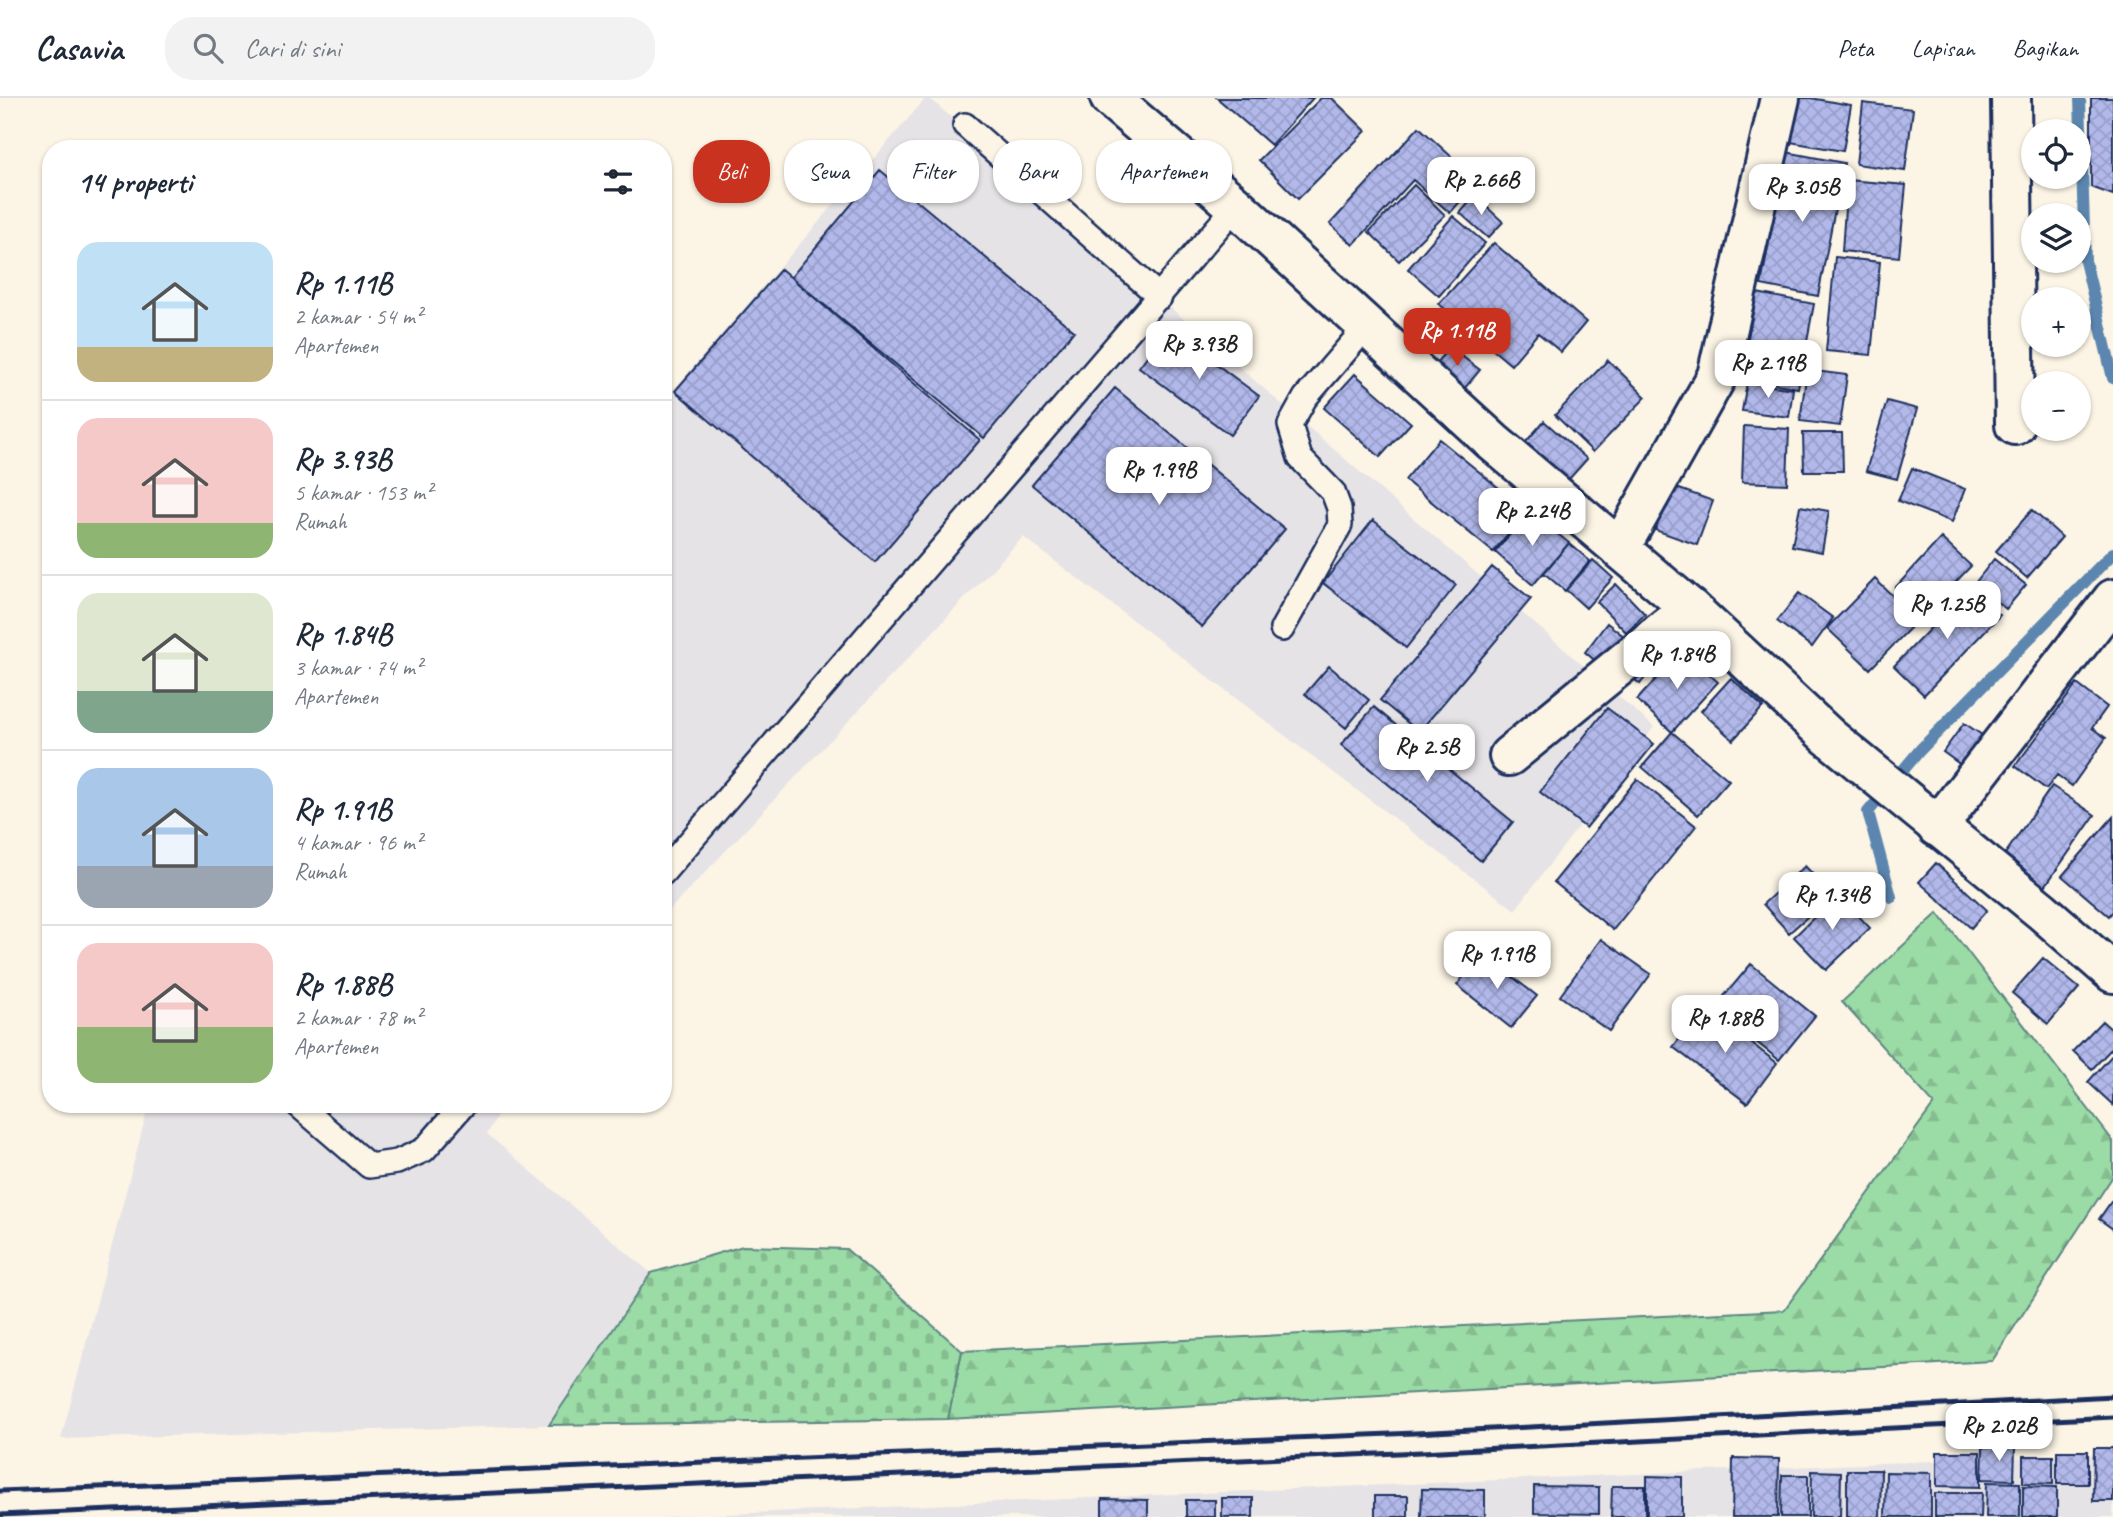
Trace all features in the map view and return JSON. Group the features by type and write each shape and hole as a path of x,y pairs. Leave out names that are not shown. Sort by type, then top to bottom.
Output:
{"street":[{"path":"1110,98 1237,206 1493,442 1690,607 1829,737 2042,911 2113,973"},
{"path":"1620,548 1717,376 1780,98"},
{"path":"2011,98 2015,425"},
{"path":"1937,827 2113,599"},
{"path":"1509,756 1690,607"}],"lane":[{"path":"965,125 1160,297"},
{"path":"672,863 1237,206"},
{"path":"1282,629 1340,525 1339,508 1333,492 1300,458 1290,425 1305,398 1367,326"},
{"path":"307,1113 369,1166 397,1162 424,1150 456,1113"}],"shaded area":[{"path":"926,98 977,140 890,140"},
{"path":"979,141 993,154 993,203 1050,203 1654,727 1515,910 1023,537 672,908 672,392 835,203 873,203 873,159 887,143 887,203 979,203"},
{"path":"147,1113 499,1113 487,1134 651,1273 549,1425 61,1439"},
{"path":"2113,1454 2113,1517 658,1517 1883,1463"}],"green space":[{"path":"1938,913 2113,1141 2113,1176 1992,1361 948,1419 962,1351 1784,1310 1934,1104 1842,1002"},
{"path":"743,1246 846,1249 962,1351 948,1419 549,1425 651,1273"}],"building":[{"path":"1217,98 1313,98 1271,145"},
{"path":"1321,98 1332,98 1366,131 1298,199 1259,160"},
{"path":"1791,98 1810,98 1851,105 1843,151 1784,141"},
{"path":"2091,98 2113,98 2113,195 2091,187"},
{"path":"1863,103 1913,109 1905,171 1856,164"},
{"path":"1419,127 1478,181 1450,213 1413,180 1353,245 1330,224"},
{"path":"1786,152 1844,163 1818,296 1761,285"},
{"path":"880,170 887,176 887,203 920,203 1074,331 984,438 791,277 853,203 873,203 873,178"},
{"path":"1847,180 1906,185 1899,257 1842,251"},
{"path":"1414,185 1445,215 1399,261 1369,232"},
{"path":"1475,196 1503,222 1488,238 1460,213"},
{"path":"1453,216 1485,243 1439,296 1408,269"},
{"path":"1494,243 1586,322 1561,352 1538,333 1511,365 1439,304"},
{"path":"1835,257 1880,262 1871,355 1826,351"},
{"path":"781,269 980,440 875,562 675,391"},
{"path":"1757,293 1814,304 1798,388 1740,377"},
{"path":"1168,328 1259,396 1230,435 1139,367"},
{"path":"1450,347 1480,370 1464,389 1434,365"},
{"path":"1608,360 1646,397 1593,452 1555,415"},
{"path":"1807,370 1847,375 1840,426 1800,421"},
{"path":"1355,374 1411,423 1380,457 1324,408"},
{"path":"1747,382 1793,389 1789,417 1742,411"},
{"path":"1115,388 1285,529 1202,627 1032,485"},
{"path":"1887,401 1917,409 1897,479 1866,471"},
{"path":"1544,421 1587,459 1561,488 1519,450"},
{"path":"1744,426 1789,429 1787,484 1742,482"},
{"path":"1803,433 1842,433 1843,471 1804,471"},
{"path":"1439,439 1527,511 1493,552 1405,480"},
{"path":"1912,468 1965,489 1952,522 1898,501"},
{"path":"1671,486 1713,501 1697,545 1655,530"},
{"path":"1800,506 1829,511 1822,552 1792,546"},
{"path":"2032,510 2062,537 2027,578 1996,551"},
{"path":"1530,511 1569,543 1533,585 1495,552"},
{"path":"1373,520 1456,585 1406,648 1323,583"},
{"path":"1941,538 1971,566 1924,615 1895,588"},
{"path":"1569,543 1590,561 1565,591 1544,573"},
{"path":"1994,559 2026,585 2006,609 1975,583"},
{"path":"1593,560 1613,578 1586,608 1566,590"},
{"path":"1492,567 1531,599 1419,732 1380,700"},
{"path":"1875,579 1918,620 1870,669 1827,628"},
{"path":"1616,584 1645,614 1626,632 1597,602"},
{"path":"1970,587 2000,615 1924,695 1894,666"},
{"path":"1799,593 1833,618 1812,647 1777,621"},
{"path":"1607,623 1630,641 1606,670 1585,652"},
{"path":"1682,650 1718,682 1672,732 1637,700"},
{"path":"1639,651 1656,664 1640,684 1623,670"},
{"path":"1329,666 1369,700 1346,728 1305,694"},
{"path":"1731,678 1763,707 1733,740 1701,711"},
{"path":"2077,684 2107,707 2092,728 2106,738 2072,786 2057,775 2046,789 2015,766"},
{"path":"1374,707 1513,822 1481,861 1341,745"},
{"path":"1607,708 1654,744 1586,828 1540,792"},
{"path":"1964,723 1982,735 1961,765 1943,752"},
{"path":"1672,732 1729,780 1698,815 1642,767"},
{"path":"1637,779 1696,826 1613,930 1554,882"},
{"path":"2052,786 2095,815 2043,889 2001,860"},
{"path":"2113,817 2113,911 2109,916 2062,876"},
{"path":"1936,863 1987,910 1971,928 1919,882"},
{"path":"1805,866 1832,895 1789,933 1763,904"},
{"path":"1838,894 1870,928 1826,970 1794,937"},
{"path":"1601,939 1651,974 1609,1031 1560,996"},
{"path":"1482,953 1537,996 1511,1028 1457,985"},
{"path":"2043,958 2079,988 2048,1024 2012,993"},
{"path":"1751,964 1815,1016 1779,1060 1714,1008"},
{"path":"1704,1007 1777,1063 1747,1103 1673,1047"},
{"path":"2102,1021 2113,1031 2113,1047 2092,1069 2073,1051"},
{"path":"2113,1054 2113,1105 2088,1082"},
{"path":"2113,1199 2113,1229 2099,1219"},
{"path":"1983,1447 2015,1447 2014,1480 1982,1479"},
{"path":"2094,1448 2113,1448 2113,1501 2093,1501"},
{"path":"2057,1451 2088,1451 2088,1484 2057,1484"},
{"path":"1937,1452 1980,1452 1980,1487 1937,1486"},
{"path":"2023,1456 2053,1456 2053,1484 2023,1483"},
{"path":"1733,1458 1779,1459 1778,1517 1732,1517"},
{"path":"1847,1470 1881,1470 1880,1517 1847,1517"},
{"path":"1812,1471 1841,1472 1840,1517 1811,1517"},
{"path":"1886,1472 1931,1473 1931,1517 1885,1517"},
{"path":"1782,1475 1808,1475 1808,1517 1781,1517"},
{"path":"1647,1476 1682,1477 1682,1517 1647,1517"},
{"path":"1987,1482 2020,1483 2020,1517 1986,1517"},
{"path":"1534,1486 1599,1487 1599,1514 1534,1513"},
{"path":"1612,1486 1645,1486 1645,1517 1611,1517"},
{"path":"2023,1486 2057,1487 2057,1517 2023,1517"},
{"path":"1422,1489 1485,1490 1485,1517 1421,1517"},
{"path":"1935,1493 1982,1493 1981,1517 1935,1517"},
{"path":"1375,1496 1408,1496 1408,1517 1375,1517"},
{"path":"1222,1498 1253,1498 1253,1517 1222,1517"},
{"path":"1102,1499 1148,1500 1148,1517 1102,1517"},
{"path":"1186,1500 1215,1500 1215,1517 1186,1517"}],"waterway":[{"path":"2080,98 2085,261 2113,378"},
{"path":"1891,897 1868,812 1920,750 2113,553"}],"railway":[{"path":"0,1491 1415,1433 2113,1396"},
{"path":"0,1515 1421,1452 2113,1417"}]}
